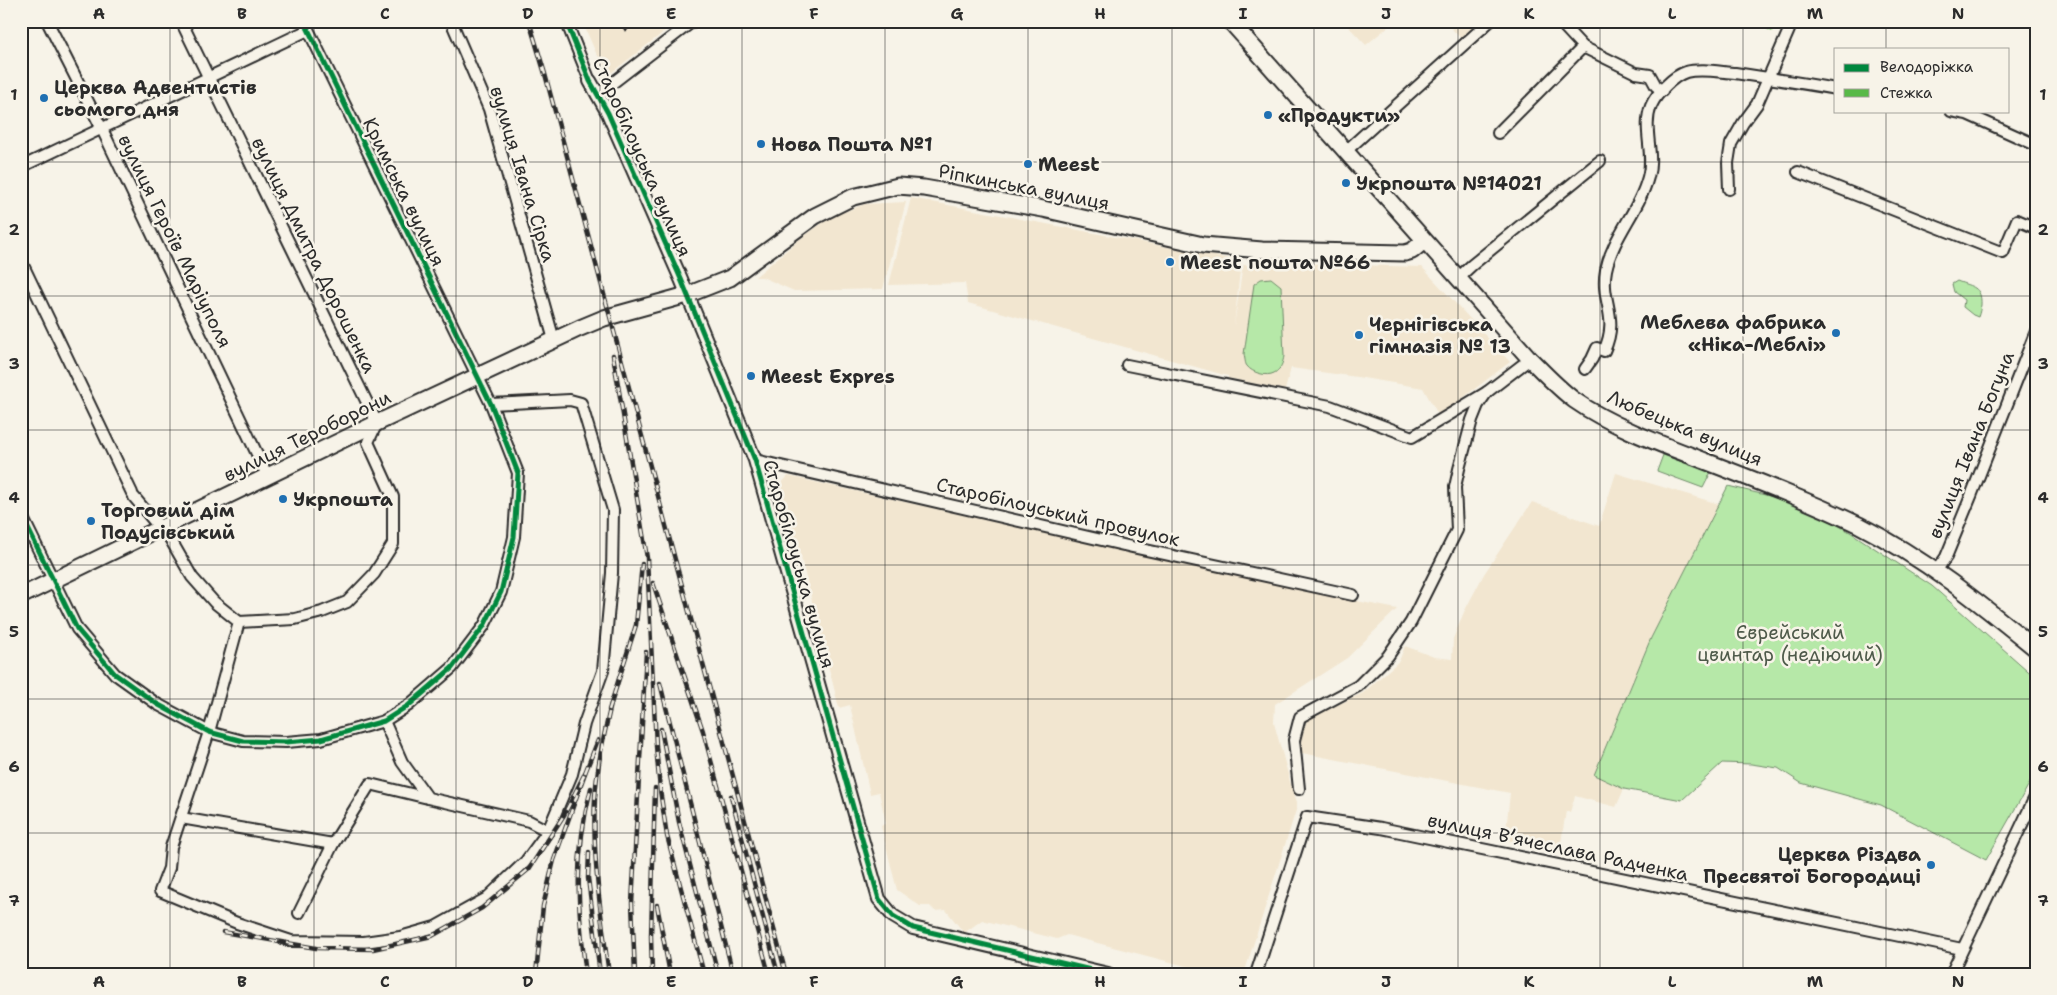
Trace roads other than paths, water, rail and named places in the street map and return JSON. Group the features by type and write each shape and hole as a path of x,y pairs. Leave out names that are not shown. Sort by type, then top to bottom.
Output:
{"main road":[{"name":"Любецька вулиця","path":"1230,21 1287,88 1346,151 1530,359 1574,399 1590,409 1663,445 1795,496 1853,523 1924,562 1979,602 2036,649"},
{"name":"Ріпкинська вулиця","path":"612,316 687,294 730,278 796,228 834,205 853,197 898,186 924,188 989,199 1204,245 1232,248 1406,253 1412,251 1424,241"},
{"name":"вулиця Тероборони","path":"21,596 478,375 612,316"}],"street":[{"name":"вулиця Героїв Маріуполя","path":"47,21 102,129 268,477"},
{"name":"вулиця Дмитра Дорошенка","path":"180,21 377,424"},
{"name":"вулиця Івана Сірка","path":"451,21 489,109 554,340"},
{"name":"Старобілоуська вулиця","path":"566,21 590,81 608,113 687,294 755,460 879,899 893,916 913,928 1108,974"},
{"path":"598,95 693,21"},
{"path":"1346,151 1490,21"},
{"path":"1559,21 1583,47 1636,73 1650,75 1659,89"},
{"path":"1730,188 1728,163 1731,144 1742,123 1757,104 1770,77 1790,21"},
{"path":"21,167 208,79 306,26"},
{"name":"Кримська вулиця","path":"21,514 77,629 115,674 157,704 209,732 243,741 286,742 321,739 384,721 409,705 452,668 484,626 501,592 514,537 518,473 478,375 306,26"},
{"path":"1498,133 1583,47"},
{"path":"1585,369 1600,349 1612,328 1605,293 1606,268 1625,224 1645,190 1651,161 1647,121 1659,89 1686,72 1717,71 1770,77 1834,89"},
{"path":"1956,112 1967,114 2036,145"},
{"path":"1458,278 1600,160"},
{"path":"1798,172 2003,253 2017,220 2036,228"},
{"path":"21,261 137,502 154,521 164,528 192,577 214,602 239,622 295,618 322,612 348,602 374,574 393,544 393,496 368,442 377,424"},
{"name":"вулиця Івана Богуна","path":"1936,571 1946,557 2036,331"},
{"path":"1127,365 1330,406 1412,437 1488,392 1530,359"},
{"path":"1299,789 1294,740 1300,716 1358,686 1388,656 1411,622 1457,530 1455,487 1457,478 1472,420 1478,405 1488,392"},
{"path":"239,622 209,732 171,847 169,868 160,892 237,923 291,941 364,942 400,937 435,927 487,898 526,861 548,831 572,774 584,724 603,671 612,574 612,510 581,403 570,400 491,404"},
{"name":"Старобілоуський провулок","path":"755,460 1132,547 1353,595"},
{"path":"384,721 402,762 428,798"},
{"path":"299,913 333,844 370,784 529,821 548,831"},
{"path":"1952,974 1962,949 2036,795"},
{"path":"181,818 333,844"},
{"name":"вулиця Вʼячеслава Радченка","path":"1256,974 1308,818 1391,830 1962,949"}],"railway":[{"path":"529,21 545,74 786,974"},
{"path":"621,21 626,29"},
{"path":"613,355 647,558 656,746 660,790 667,836 704,974"},
{"path":"609,710 636,625 642,564"},
{"path":"653,583 703,731 769,974"},
{"path":"635,974 632,903 646,652"},
{"path":"660,683 733,974"},
{"path":"609,974 598,886 594,820 597,774 611,704"},
{"path":"661,729 679,822 718,974"},
{"path":"585,773 598,740"},
{"path":"223,932 316,948 373,949 432,936 482,908 529,869 564,815 585,773 554,860 543,906 536,974"},
{"path":"586,974 579,903 579,881 582,836 591,788"},
{"path":"652,974 651,936 655,788"},
{"path":"731,796 778,974"},
{"path":"589,852 588,878 600,974"},
{"path":"657,905 670,974"}],"place":[{"name":"Церква Адвентистів сьомого дня","path":"44,98"},
{"name":"«Продукти»","path":"1268,115"},
{"name":"Нова Пошта №1","path":"761,144"},
{"name":"Meest","path":"1028,164"},
{"name":"Укрпошта №14021","path":"1346,183"},
{"name":"Meest пошта №66","path":"1170,262"},
{"name":"Меблева фабрика «Ніка-Меблі»","path":"1836,333"},
{"name":"Чернігівська гімназія № 13","path":"1359,335"},
{"name":"Meest Expres","path":"751,376"},
{"name":"Укрпошта","path":"283,499"},
{"name":"Торговий дім Подусівський","path":"91,521"},
{"name":"Церква Різдва Пресвятої Богородиці","path":"1931,865"}],"park label":[{"name":"Єврейський цвинтар (недіючий)","path":"1790,643"}]}
